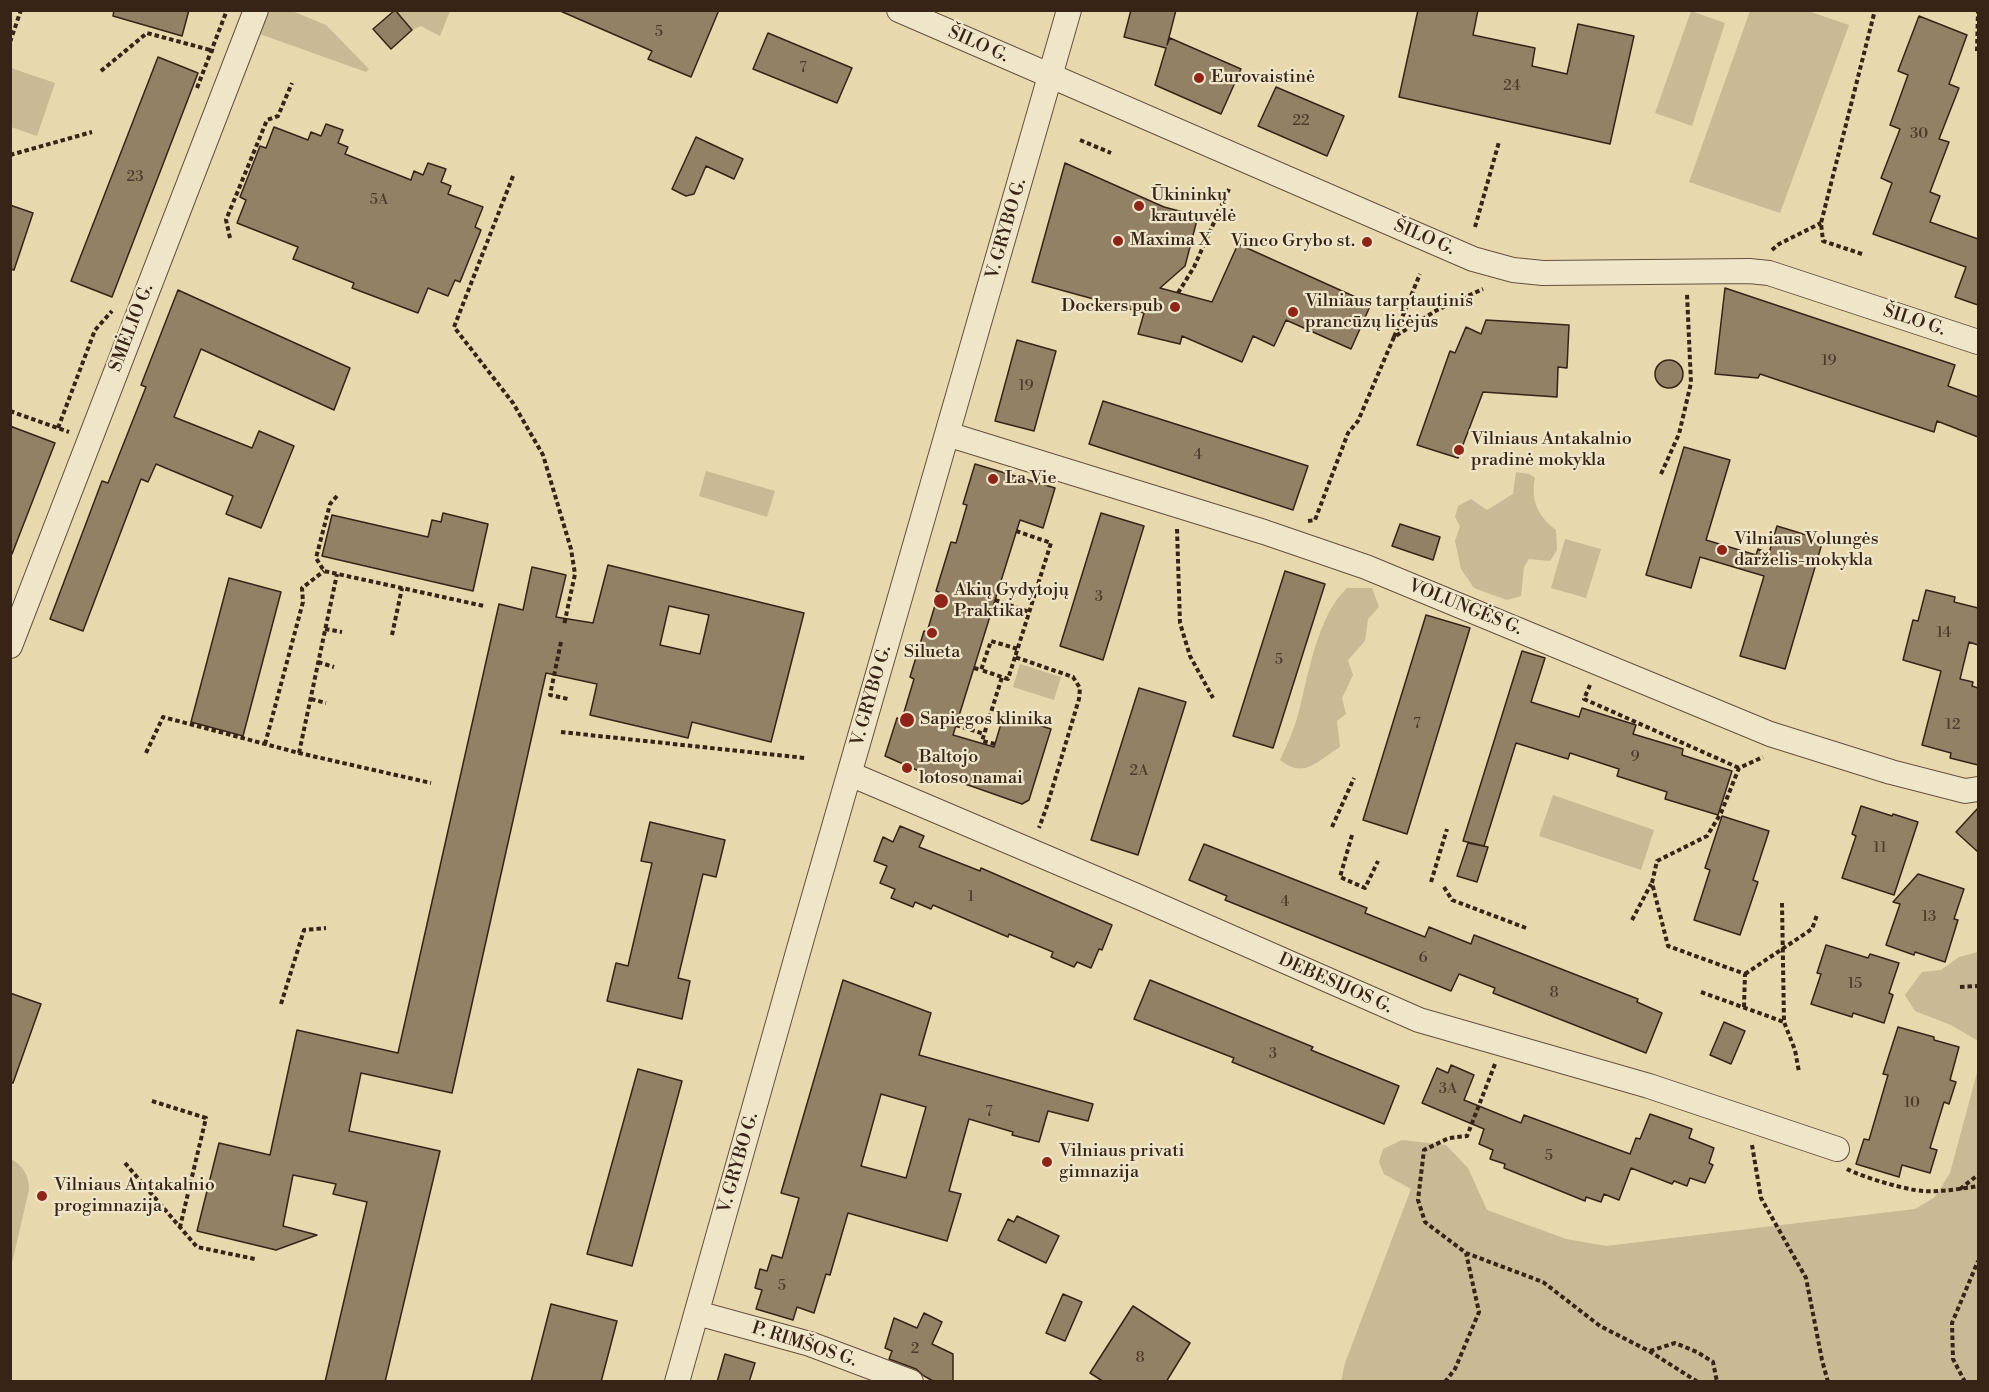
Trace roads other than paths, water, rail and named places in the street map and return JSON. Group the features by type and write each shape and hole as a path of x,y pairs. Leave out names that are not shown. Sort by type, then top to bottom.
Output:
{"street":[{"name":"SMĖLIO G.","path":"10,646 256,10"},
{"name":"ŠILO G.","path":"899,10 1473,259 1513,270 1542,273 1749,271 1769,273 1978,342"},
{"name":"V. GRYBO G.","path":"677,1382 1069,10"},
{"name":"VOLUNGĖS G.","path":"947,434 1177,505 1366,567 1770,734 1891,772 1965,791 1978,789"},
{"name":"DEBESIJOS G.","path":"850,774 1419,1020 1649,1086 1837,1149"},
{"name":"P. RIMŠOS G.","path":"697,1313 810,1344 911,1382"}],"place":[{"name":"Eurovaistinė","path":"1199,78"},
{"name":"Ūkininkų krautuvėlė","path":"1139,206"},
{"name":"Maxima X","path":"1118,241"},
{"name":"Vinco Grybo st.","path":"1367,242"},
{"name":"Dockers pub","path":"1175,307"},
{"name":"Vilniaus tarptautinis prancūzų licėjus","path":"1293,312"},
{"name":"Vilniaus Antakalnio pradinė mokykla","path":"1459,450"},
{"name":"La Vie","path":"993,479"},
{"name":"Vilniaus Volungės darželis-mokykla","path":"1722,550"},
{"name":"Akių Gydytojų Praktika","path":"941,601"},
{"name":"Silueta","path":"932,633"},
{"name":"Sapiegos klinika","path":"907,720"},
{"name":"Baltojo lotoso namai","path":"907,768"},
{"name":"Vilniaus privati gimnazija","path":"1047,1162"},
{"name":"Vilniaus Antakalnio progimnazija","path":"42,1196"}]}
